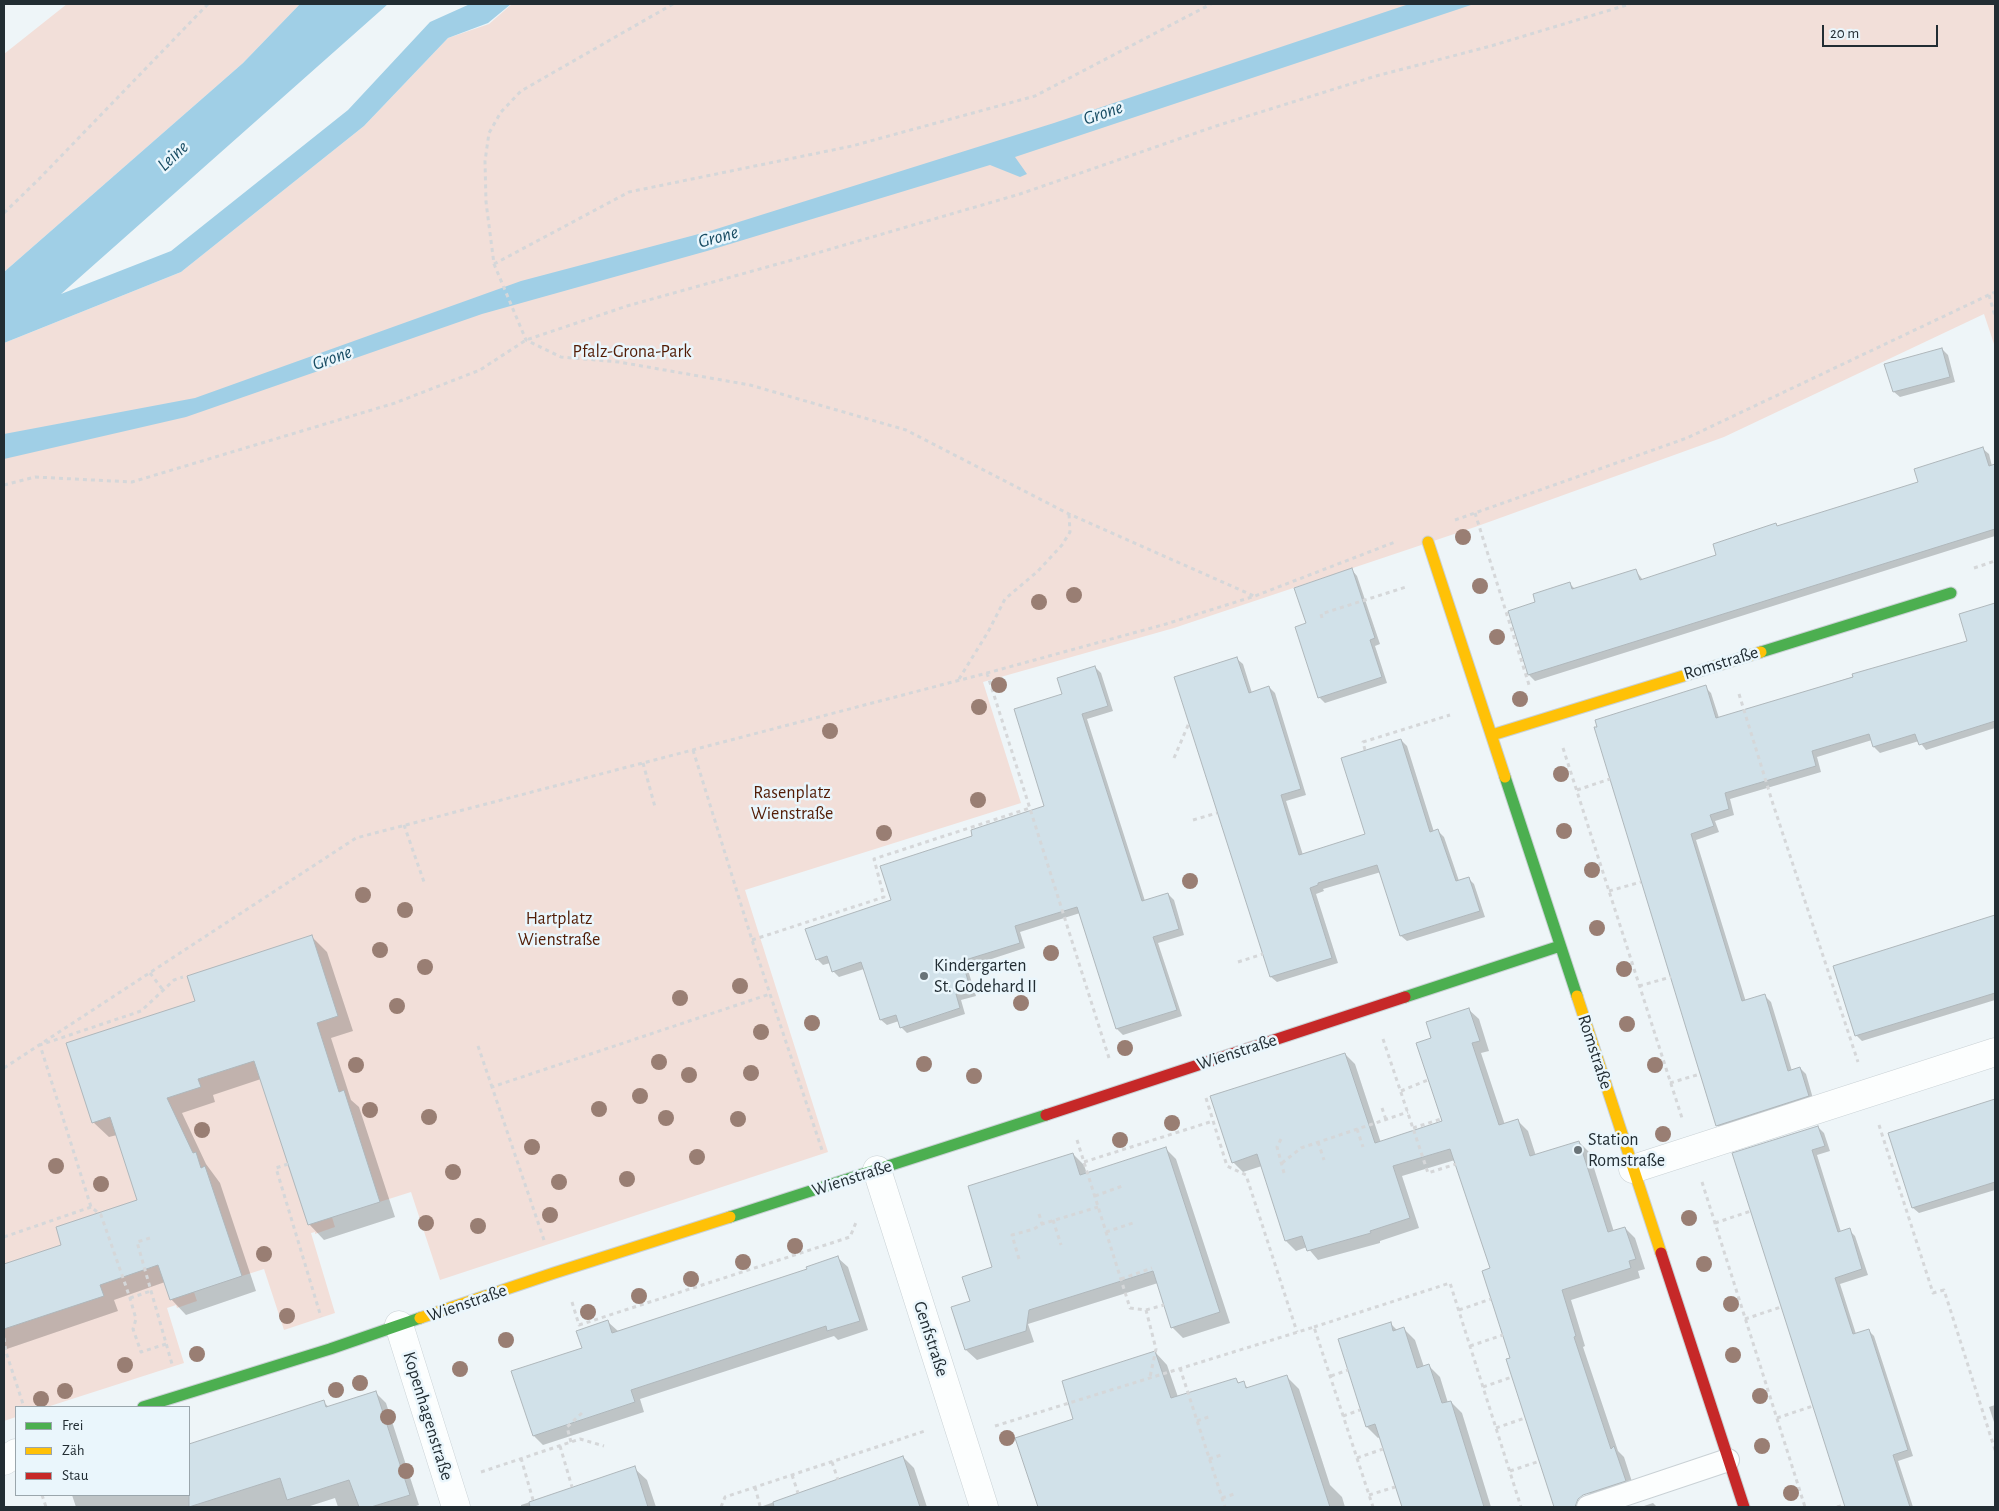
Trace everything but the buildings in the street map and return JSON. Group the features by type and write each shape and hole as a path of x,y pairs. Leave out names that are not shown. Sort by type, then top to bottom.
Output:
{"street":[{"name":"Romstraße","path":"1428,542 1744,1507"},
{"name":"Romstraße","path":"1492,735 1951,593"},
{"name":"Wienstraße","path":"146,1406 330,1349 554,1273 878,1170 1560,946"},
{"path":"1633,1169 1995,1052"},
{"name":"Genfstraße","path":"878,1170 984,1507"},
{"name":"Kopenhagenstraße","path":"399,1325 452,1495"},
{"path":"4,1461 15,1454"}],"lane":[{"path":"1588,1507 1728,1460"}],"path":[{"path":"4,213 208,4"},
{"path":"673,4 521,91 500,112 489,133 485,161 486,202 494,264 526,340 561,357 619,362 750,385 906,430 1069,514 1255,596"},
{"path":"494,264 629,192 852,146 1034,96 1211,4"},
{"path":"4,486 35,477 132,482 396,403 480,370 526,340 627,306 1020,194 1208,129 1376,76 1491,46 1630,4"},
{"path":"1451,522 1686,438 1995,292"},
{"path":"1989,295 1995,316"},
{"path":"1475,513 1540,720"},
{"path":"958,680 988,632 1005,599 1038,571 1062,545 1070,532 1069,514"},
{"path":"4,1068 356,838 987,673 1166,624 1255,596 1400,541"},
{"path":"1322,618 1321,614 1440,577"},
{"path":"987,673 1120,1091"},
{"path":"1365,750 1363,742 1482,705"},
{"path":"1553,716 1806,1507"},
{"path":"1174,758 1189,723"},
{"path":"693,750 752,940 833,1184"},
{"path":"643,763 655,807"},
{"path":"1577,790 1610,779"},
{"path":"752,940 884,897 874,859 1030,808"},
{"path":"1193,820 1217,813"},
{"path":"404,825 424,882"},
{"path":"1609,891 1641,882"},
{"path":"1238,962 1263,954"},
{"path":"150,972 163,990"},
{"path":"40,1045 142,1011 174,980 183,977"},
{"path":"1639,986 1670,977"},
{"path":"492,1087 770,994"},
{"path":"1373,1007 1428,1172 1456,1164"},
{"path":"40,1045 91,1208 101,1215 130,1298 136,1319 134,1329 141,1352 166,1344"},
{"path":"478,1046 554,1273"},
{"path":"1195,1066 1228,1166 1246,1175 1297,1332"},
{"path":"1670,1084 1700,1074"},
{"path":"1401,1090 1428,1080"},
{"path":"1067,1108 1130,1308 1146,1310 1164,1305"},
{"path":"1382,1108 1386,1120"},
{"path":"1282,1163 1301,1148 1408,1112"},
{"path":"1413,1128 1441,1119"},
{"path":"1084,1162 1213,1121"},
{"path":"1357,1129 1362,1147"},
{"path":"1281,1139 1277,1148 1284,1173"},
{"path":"1318,1142 1324,1160"},
{"path":"288,1164 276,1168 330,1349"},
{"path":"569,1294 580,1325 850,1237 878,1170"},
{"path":"1095,1196 1125,1185"},
{"path":"1019,1259 1012,1235 1053,1220 1098,1207"},
{"path":"4,1237 91,1208"},
{"path":"1715,1223 1751,1211"},
{"path":"1039,1214 1042,1224"},
{"path":"1053,1220 1061,1245"},
{"path":"1106,1232 1136,1222"},
{"path":"150,1238 137,1242 181,1395"},
{"path":"1121,1279 1152,1268"},
{"path":"721,1507 726,1497 832,1462 1150,1378 1450,1283 1521,1507"},
{"path":"130,1298 152,1291"},
{"path":"1459,1310 1491,1299"},
{"path":"1745,1318 1781,1307"},
{"path":"1146,1310 1156,1349 1150,1378"},
{"path":"1314,1326 1373,1507"},
{"path":"1470,1346 1503,1335"},
{"path":"4,1338 6,1352 24,1406"},
{"path":"1180,1368 1225,1507"},
{"path":"1330,1376 1348,1370"},
{"path":"1483,1387 1512,1377"},
{"path":"1777,1418 1813,1406"},
{"path":"1343,1416 1360,1410"},
{"path":"572,1442 567,1427 583,1412"},
{"path":"1197,1421 1212,1416"},
{"path":"1496,1428 1525,1418"},
{"path":"452,1495 521,1458 580,1440 604,1446"},
{"path":"560,1446 572,1487"},
{"path":"1357,1458 1383,1449"},
{"path":"1209,1459 1224,1454"},
{"path":"521,1458 533,1500"},
{"path":"1510,1471 1540,1460"},
{"path":"832,1462 838,1480"},
{"path":"792,1475 798,1493"},
{"path":"1369,1495 1395,1487"},
{"path":"755,1488 760,1506"},
{"path":"1222,1498 1237,1493"},
{"path":"1837,1507 1844,1505"}],"green space":[{"path":"67,4 300,4 243,63 4,272 4,54"},
{"name":"Pfalz-Grona-Park","path":"512,4 1995,4 1995,347 1984,314 1724,437 1475,527 1174,628 983,682 1021,803 745,890 828,1152 440,1280 411,1192 332,1217 335,1227 315,1234 315,1232 311,1233 335,1313 284,1330 264,1269 242,1276 194,1292 197,1301 177,1308 176,1305 167,1308 184,1363 50,1406 15,1406 15,1417 4,1421 4,343 181,272 364,126 448,38 489,24"}],"water":[{"name":"Leine","path":"300,4 388,4 61,294 171,251 348,110 430,22 470,4 511,4 488,23 448,38 364,126 181,272 4,343 4,272 243,63"},
{"name":"Grone","path":"1409,4 1474,4 1015,157 1027,174 1020,177 990,165 707,251 482,314 186,417 4,459 4,434 195,398 521,281 710,231 1054,123"}],"traffic: fast":[{"path":"1761,652 1951,593"},
{"path":"1505,777 1577,996"},
{"path":"1405,997 1560,946"},
{"path":"730,1217 1046,1115"},
{"path":"146,1406 330,1349 420,1318"}],"traffic: slow":[{"path":"1428,542 1505,777"},
{"path":"1492,735 1761,652"},
{"path":"1577,996 1661,1253"},
{"path":"420,1318 730,1217"}],"traffic: jam":[{"path":"1046,1115 1405,997"},
{"path":"1661,1253 1744,1507"}],"place":[{"name":"Kindergarten St. Godehard II","path":"924,976"},
{"name":"Station Romstraße","path":"1578,1150"}],"park label":[{"name":"Rasenplatz Wienstraße","path":"792,803"},
{"name":"Hartplatz Wienstraße","path":"559,930"}]}
